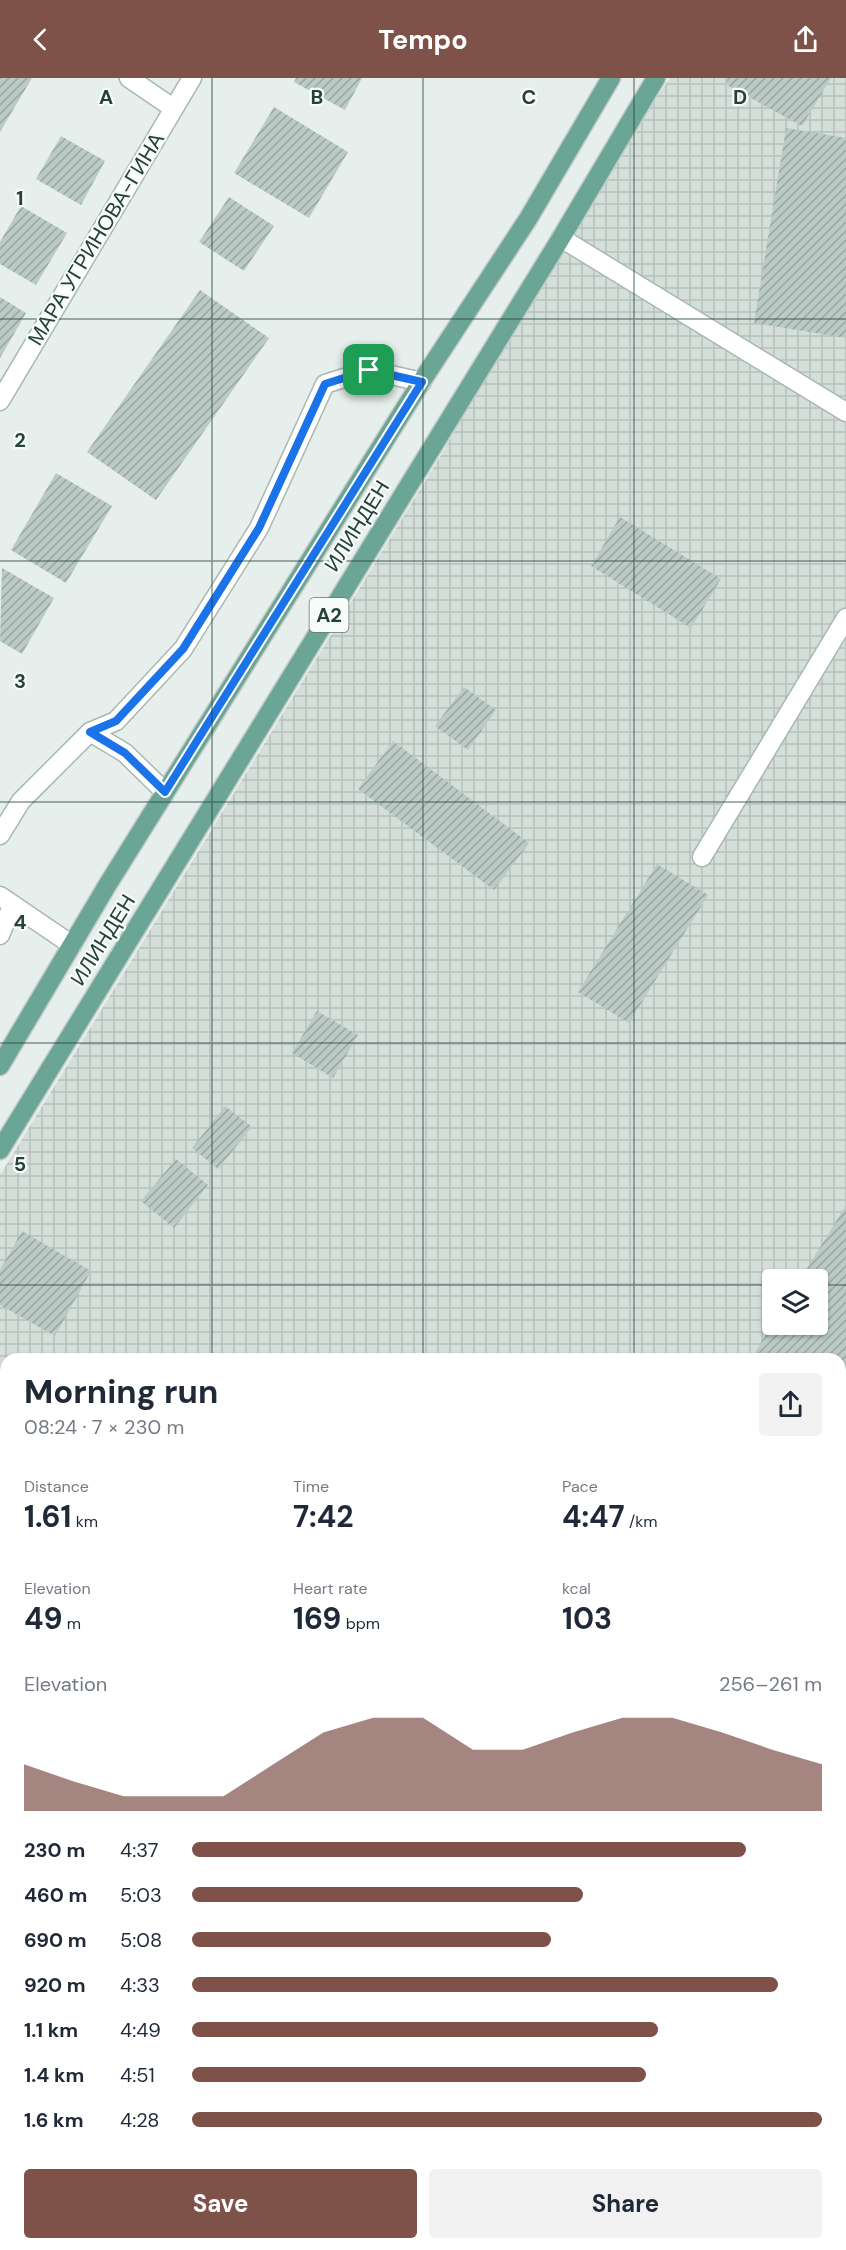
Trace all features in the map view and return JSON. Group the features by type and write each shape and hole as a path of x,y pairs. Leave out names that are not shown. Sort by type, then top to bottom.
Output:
{"main road":[{"name":"ИЛИНДЕН","path":"0,1066 165,792 422,382 528,219 611,78"},
{"name":"ИЛИНДЕН","path":"0,1150 561,238 656,78"}],"street":[{"path":"129,78 173,108"},
{"name":"МАРА УГРИНОВА-ГИНА","path":"0,401 192,78"},
{"path":"561,238 846,412"},
{"path":"0,835 21,801 90,732 116,721 183,649 259,528 325,384 369,370 422,382"},
{"path":"702,856 846,618"},
{"path":"90,732 125,753 165,792"},
{"path":"0,936 6,901 72,945"}],"shaded area":[{"path":"670,78 846,78 846,1353 0,1353 0,1175 443,452 561,238"}],"building":[{"path":"0,78 32,78 0,132"},
{"path":"296,78 362,78 345,110 294,82"},
{"path":"728,78 831,78 802,126 725,84"},
{"path":"274,107 348,152 309,218 234,173"},
{"path":"786,128 846,138 846,338 754,323"},
{"path":"61,136 105,161 81,205 36,179"},
{"path":"229,197 274,226 244,271 199,242"},
{"path":"21,206 67,233 36,285 0,264 0,242"},
{"path":"200,290 269,338 156,500 87,452"},
{"path":"0,297 26,313 0,358"},
{"path":"56,473 112,506 66,583 11,550"},
{"path":"620,517 721,579 691,628 591,566"},
{"path":"2,568 54,598 22,654 0,641"},
{"path":"464,687 496,710 468,750 435,726"},
{"path":"393,741 529,843 494,890 358,789"},
{"path":"657,864 708,895 629,1023 578,992"},
{"path":"317,1011 358,1035 333,1078 292,1053"},
{"path":"225,1106 252,1127 218,1169 192,1148"},
{"path":"176,1159 208,1185 174,1228 141,1201"},
{"path":"846,1205 846,1353 755,1353 766,1335 828,1335 828,1269 807,1269"},
{"path":"22,1231 91,1271 55,1336 0,1305 0,1270"}],"route":[{"path":"369,370 422,382 165,792 125,753 90,732 116,721 183,649 259,528 325,384 369,370"}]}
